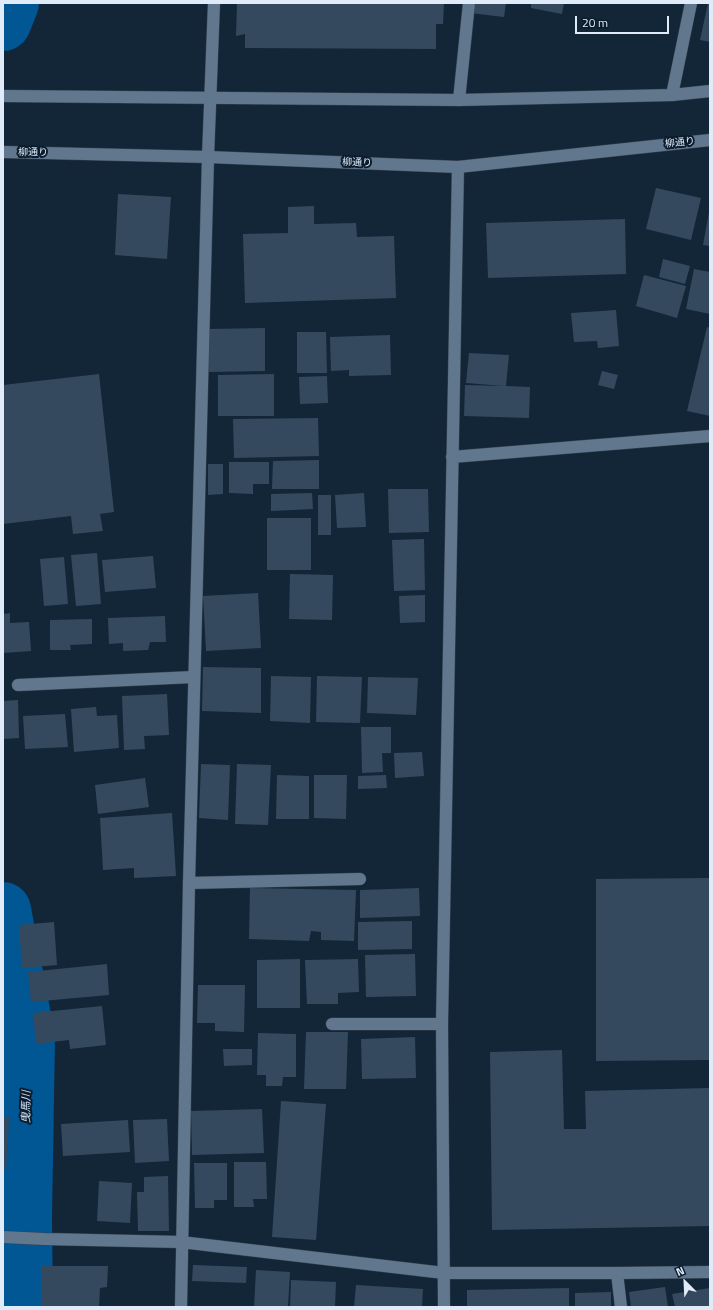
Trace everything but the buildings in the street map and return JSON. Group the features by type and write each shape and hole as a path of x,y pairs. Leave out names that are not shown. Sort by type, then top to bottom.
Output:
{"street":[{"path":"181,1307 181,1242 194,677 208,157 214,3"},
{"path":"459,100 470,3"},
{"path":"672,95 691,3"},
{"path":"3,96 459,100 672,95 710,91"},
{"name":"柳通り","path":"3,152 208,157 458,167 710,140"},
{"path":"444,1307 442,1024 458,167"},
{"path":"452,457 710,436"},
{"path":"18,685 194,677"},
{"path":"189,883 360,879"},
{"path":"332,1024 442,1024"},
{"path":"5,1237 181,1242 444,1273 617,1274 710,1272"},
{"path":"617,1274 621,1307"}],"waterway":[{"name":"曳馬川","path":"3,23 11,3"},
{"name":"曳馬川","path":"3,910 27,1038 24,1217 25,1307"}]}
